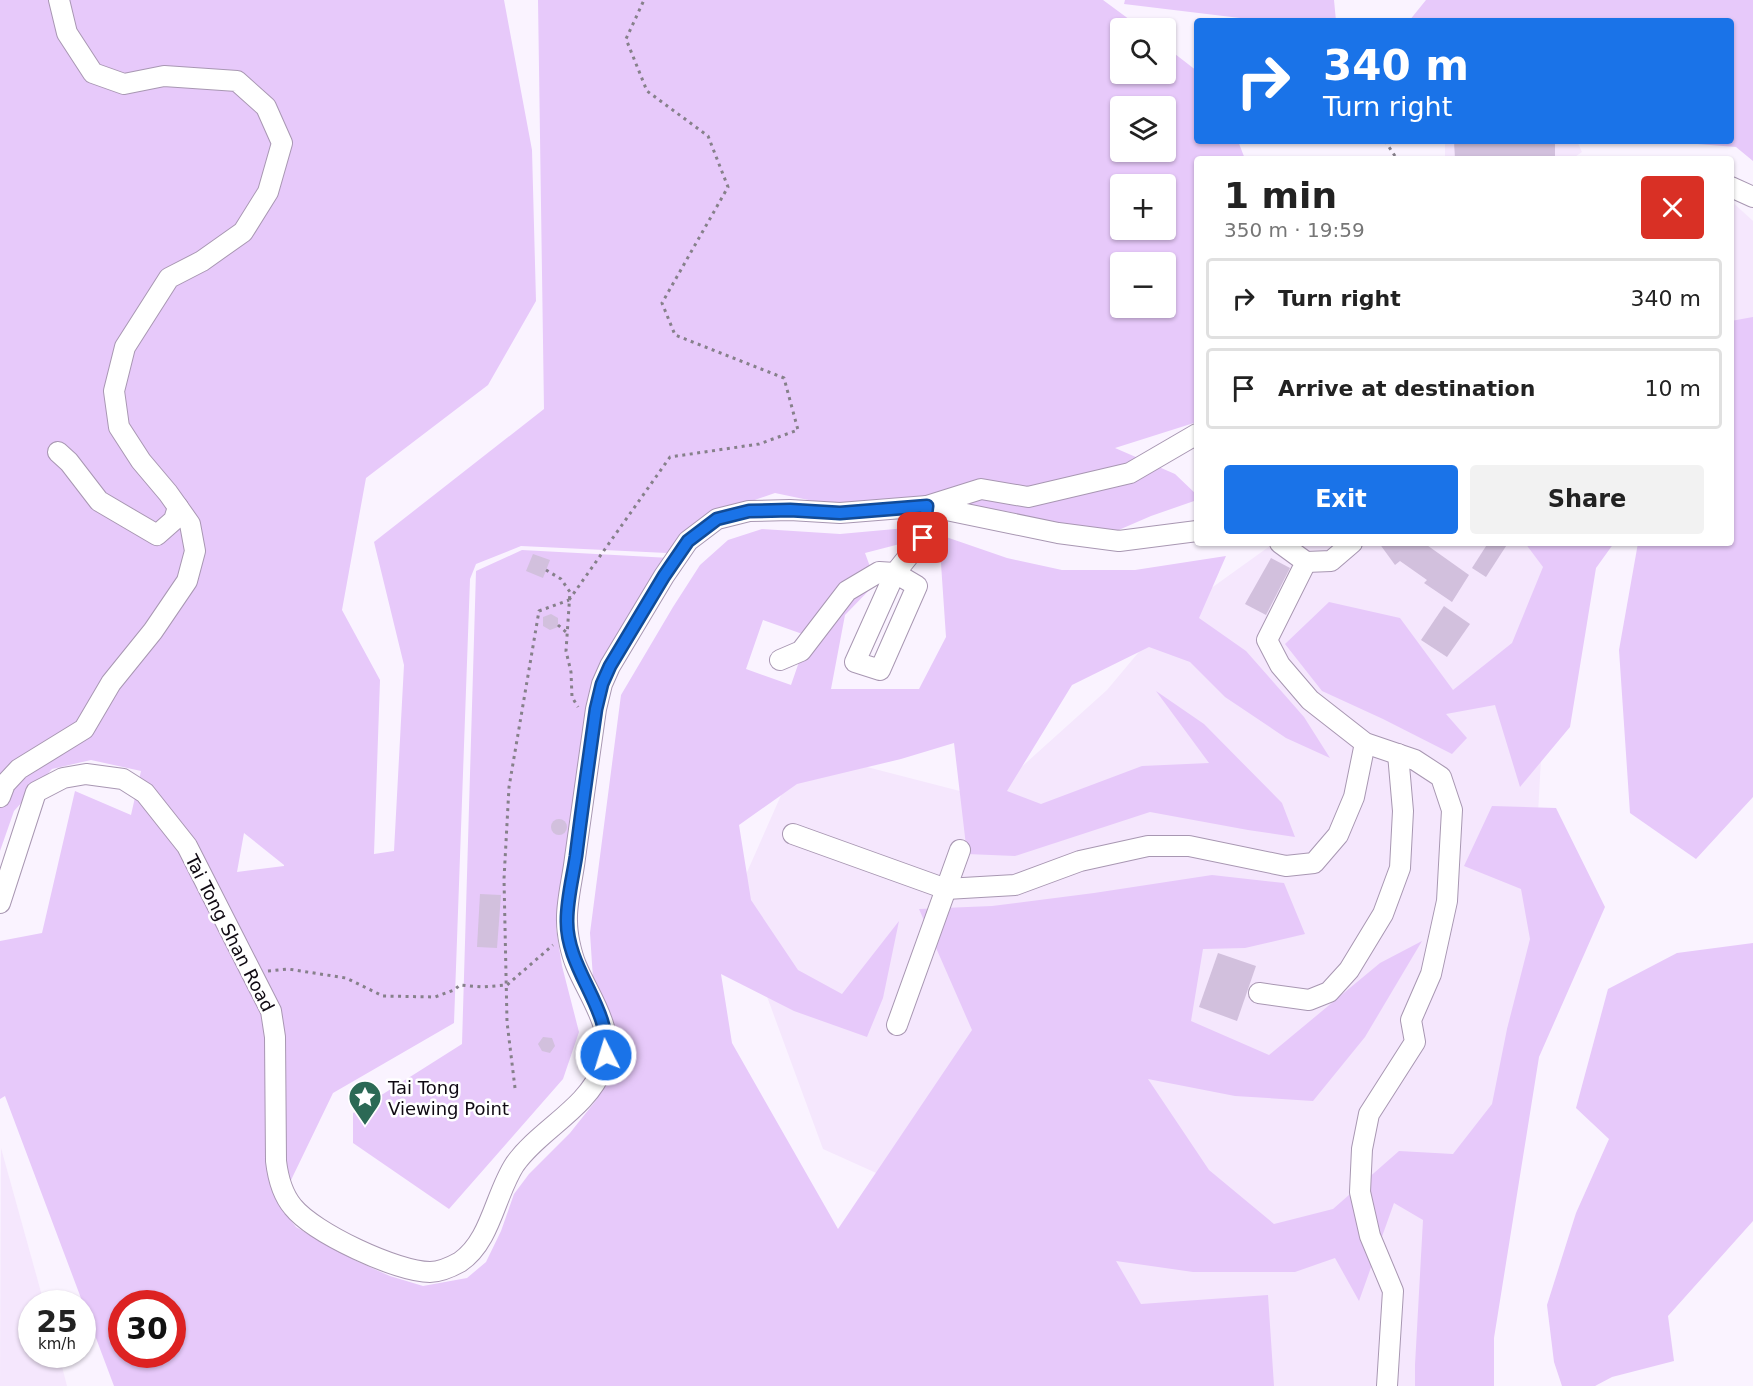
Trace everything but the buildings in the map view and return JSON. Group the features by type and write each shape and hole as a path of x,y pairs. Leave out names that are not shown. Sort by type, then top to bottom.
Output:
{"street":[{"path":"0,797 5,784 19,769 84,729 111,683 153,631 188,581 195,551 190,524 141,461 119,427 114,391 125,347 169,278 202,261 243,232 268,192 282,143 266,107 237,81 164,76 124,84 93,73 67,33 59,0"},
{"path":"1734,188 1753,197"},
{"path":"780,660 801,651 847,591 879,572 895,573 923,538 934,507 981,489 1028,497 1130,473 1194,436"},
{"path":"58,452 69,462 99,501 157,535 174,520 178,507"},
{"name":"Tai Tong Shan Road","path":"1,899 36,792 63,778 86,774 123,779 145,793 187,846 268,1003 274,1024 276,1161 278,1177 286,1199 297,1213 309,1222 348,1245 369,1255 409,1268 432,1272 453,1265 466,1257 474,1248 517,1162 541,1136 586,1095 603,1067 607,1050 604,1027 575,963 567,920 596,709 602,684 610,666 664,576 688,541 717,519 749,511 790,510 840,513 934,507 1058,533 1119,541 1194,531"},
{"path":"1284,546 1306,562 1331,561 1348,546"},
{"path":"1306,562 1267,640 1280,665 1310,700 1365,743 1415,760 1441,777 1452,810 1447,901 1431,974 1411,1020 1415,1042 1369,1114 1362,1149 1360,1192 1370,1236 1393,1292 1387,1386"},
{"path":"793,834 946,889 1015,885 1080,861 1148,846 1189,846 1286,866 1314,863 1338,835 1354,797 1365,743"},
{"path":"1259,993 1309,1000 1329,992 1349,969 1383,915 1400,868 1403,811 1398,754"},
{"path":"897,1025 960,850"}],"path":[{"path":"515,1088 507,1022 504,879 509,787 539,611 569,600 670,457 759,444 798,430 784,378 675,335 662,303 728,187 708,136 647,91 626,39 644,0"},
{"path":"546,570 561,579 570,592 566,651 571,672 572,697 582,710"},
{"path":"558,625 567,633"},
{"path":"251,973 288,969 346,978 383,996 435,997 454,990 460,985 482,987 507,985 569,934"}],"shaded area":[{"path":"0,0 504,0 532,150 536,301 488,385 366,478 342,610 380,680 374,854 394,851 404,665 374,542 544,409 538,0 1103,0 1127,18 1110,18 1110,84 1176,84 1176,55 1194,69 1194,144 1239,144 1244,156 1194,156 1194,423 1115,448 1175,474 1194,492 1194,501 1114,532 1055,524 1010,512 926,498 837,506 775,493 717,513 686,530 667,553 521,546 476,564 470,579 454,1023 333,1093 279,1205 296,1227 354,1260 390,1276 423,1286 467,1278 486,1262 501,1231 514,1194 529,1174 570,1133 597,1099 614,1058 613,1020 593,979 590,933 621,695 700,565 728,540 762,529 840,534 917,527 1007,558 1062,570 1135,570 1226,556 1199,618 1246,651 1304,717 1330,758 1286,738 1225,697 1190,662 1149,647 1072,685 1007,791 1041,804 1142,766 1209,763 1156,691 1204,724 1282,803 1295,837 1150,812 1015,856 967,854 954,743 901,759 797,784 739,825 751,900 798,970 842,994 899,921 883,998 867,1037 794,1011 721,974 732,1043 838,1229 972,1030 919,909 992,906 1212,875 1284,883 1305,934 1245,948 1203,949 1191,1021 1269,1055 1380,963 1422,941 1365,1037 1313,1101 1235,1096 1148,1079 1209,1170 1274,1224 1333,1209 1399,1151 1453,1154 1492,1104 1507,1029 1530,939 1521,889 1464,866 1492,806 1556,808 1605,907 1539,1057 1494,1338 1494,1386 1415,1386 1423,1220 1394,1203 1359,1301 1335,1258 1295,1272 1193,1272 1116,1261 1141,1304 1268,1295 1274,1386 114,1386 96,1338 96,1290 78,1290 5,1096 0,1099 0,941 42,933 75,791 131,815 141,771 91,760 52,769 14,811 0,851","holes":["923,538 940,549 946,637 919,689 831,689 845,615 876,583 865,553","763,620 808,636 791,685 746,669","244,833 284,865 284,866 237,872"]},
{"path":"1125,0 1334,0 1336,18 1240,18 1124,4"},
{"path":"1426,0 1753,0 1753,161 1736,147 1698,144 1734,144 1734,18 1411,18"},
{"path":"1445,144 1578,144 1582,152 1576,156 1445,156"},
{"path":"1734,204 1753,221 1753,335 1734,344"},
{"path":"1753,317 1753,797 1696,859 1630,813 1619,650 1637,546 1734,546 1734,320"},
{"path":"1270,546 1546,546 1550,596 1525,1049 1457,1386 1155,1386 925,1195 823,1149 733,904 801,750 987,798 1107,690 1164,622"},
{"path":"1527,546 1612,546 1596,568 1570,727 1520,787 1495,705 1446,714 1467,738 1452,754 1322,691 1285,644 1329,602 1400,618 1453,690 1512,643 1543,567"},
{"path":"522,550 670,558 585,728 556,928 562,966 579,1032 563,1079 449,1209 353,1143 353,1113 462,1044 476,571"},
{"path":"1753,943 1753,1221 1668,1316 1674,1361 1612,1377 1595,1386 1562,1386 1554,1362 1547,1305 1576,1213 1609,1139 1576,1108 1608,989 1677,953"},
{"path":"1,1148 40,1290 18,1290 18,1368 62,1368 67,1386 0,1386"}],"place":[{"name":"Tai Tong Viewing Point","path":"365,1126"}],"route":[{"path":"606,1055 607,1043 604,1027 575,963 567,920 596,709 602,684 610,666 664,576 688,541 717,519 749,511 790,510 840,513 927,506 923,538"}]}
